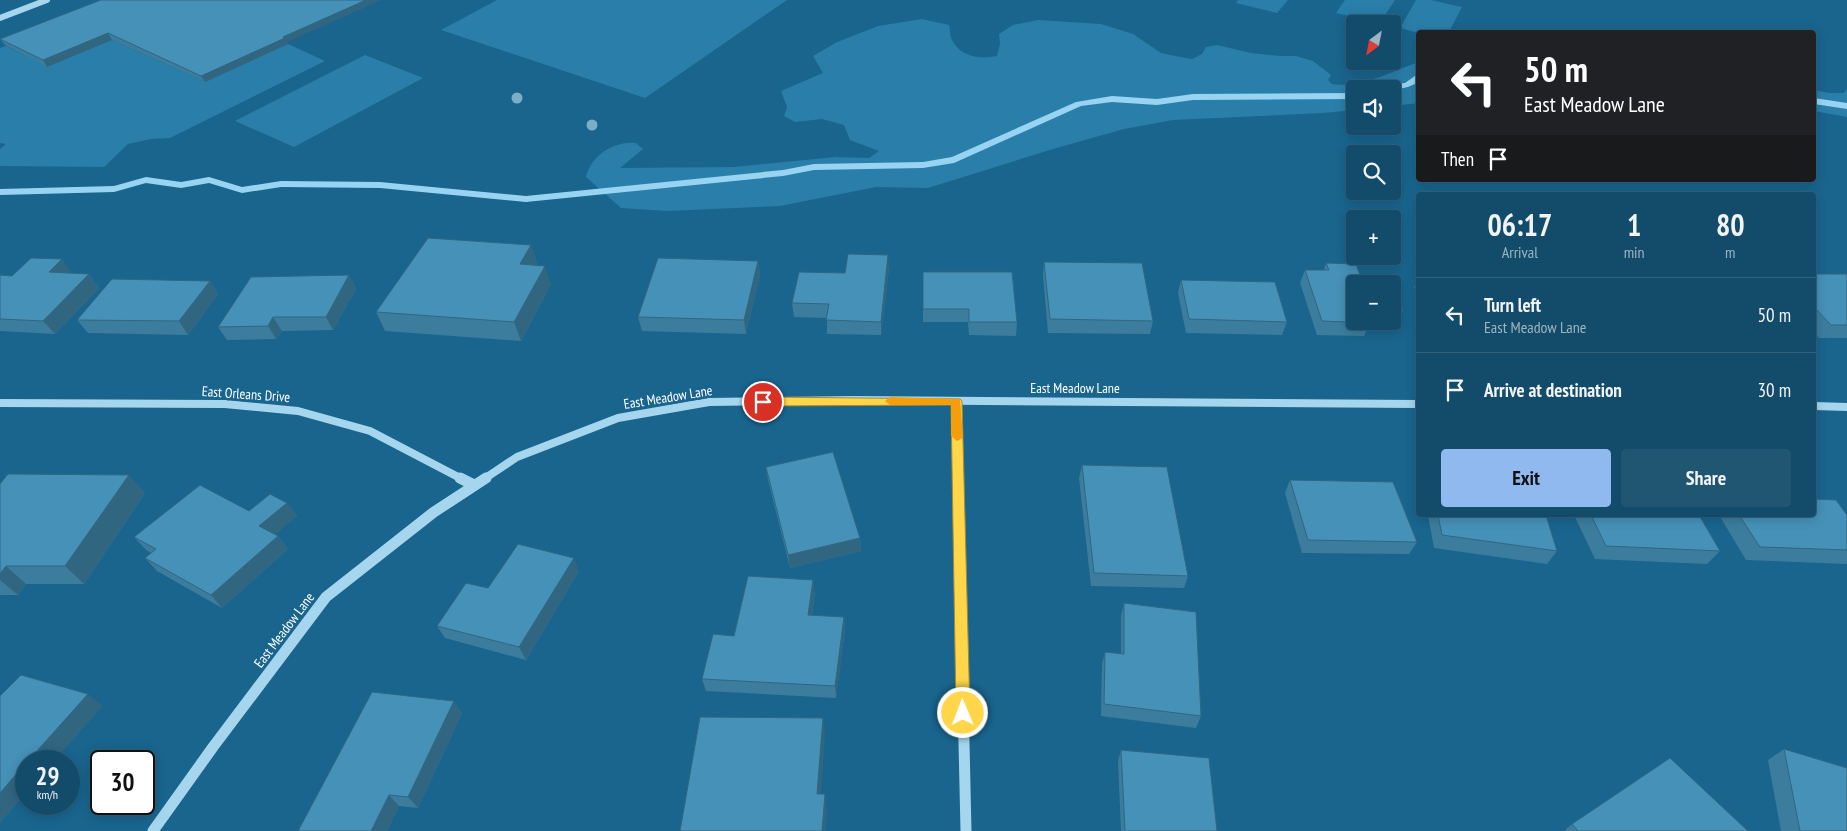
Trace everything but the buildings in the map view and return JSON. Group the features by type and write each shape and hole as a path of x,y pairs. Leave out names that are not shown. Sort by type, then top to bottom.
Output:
{"street":[{"path":"0,18 47,0"},
{"path":"956,401 966,831"},
{"name":"East Meadow Lane","path":"153,831 213,746 326,597 434,512 517,458 618,418 709,402 956,401 1416,404"},
{"name":"East Orleans Drive","path":"0,403 224,404 298,411 370,431 474,485"},
{"path":"1816,406 1847,406"}],"shaded area":[{"path":"497,0 787,0 645,98 441,30"},
{"path":"1238,0 1288,0 1277,13 1236,3"},
{"path":"1345,0 1395,0 1385,15 1346,15 1336,13"},
{"path":"1416,0 1431,0 1462,7 1450,30 1416,30 1416,32 1401,28 1401,26"},
{"path":"922,19 949,25 951,38 961,51 972,56 984,57 997,56 1000,44 999,34 1013,25 1038,20 1101,24 1133,34 1161,53 1192,59 1202,54 1206,47 1217,45 1251,53 1296,56 1313,61 1331,75 1328,80 1332,84 1346,85 1346,111 1173,120 1124,129 928,188 876,187 780,206 667,211 621,208 586,177 598,156 612,147 628,143 636,143 643,149 620,168 734,167 836,157 869,158 879,151 850,140 844,125 822,119 795,122 784,116 787,107 781,91 823,73 813,56 837,42 878,26"},
{"path":"112,40 205,82 288,44 325,61 170,138 151,139 128,144 104,167 0,166 0,149 6,144 0,143 0,48 6,46 47,66"},
{"path":"365,55 423,78 294,147 235,121"},
{"path":"1416,63 1416,103 1401,105 1401,80 1370,80"},
{"path":"1847,88 1847,117 1816,111 1816,90 1844,93"}],"waterway":[{"path":"1401,86 1408,85 1416,78"},
{"path":"0,192 114,189 146,180 181,185 209,180 242,190 281,184 380,185 526,199 783,173 814,167 923,165 954,160 1079,104 1112,99 1157,102 1193,97 1346,96"},
{"path":"1816,101 1847,106"}],"slow traffic":[{"path":"890,401 956,401 957,436"}],"route":[{"path":"763,402 852,400 956,401 963,713"}]}
